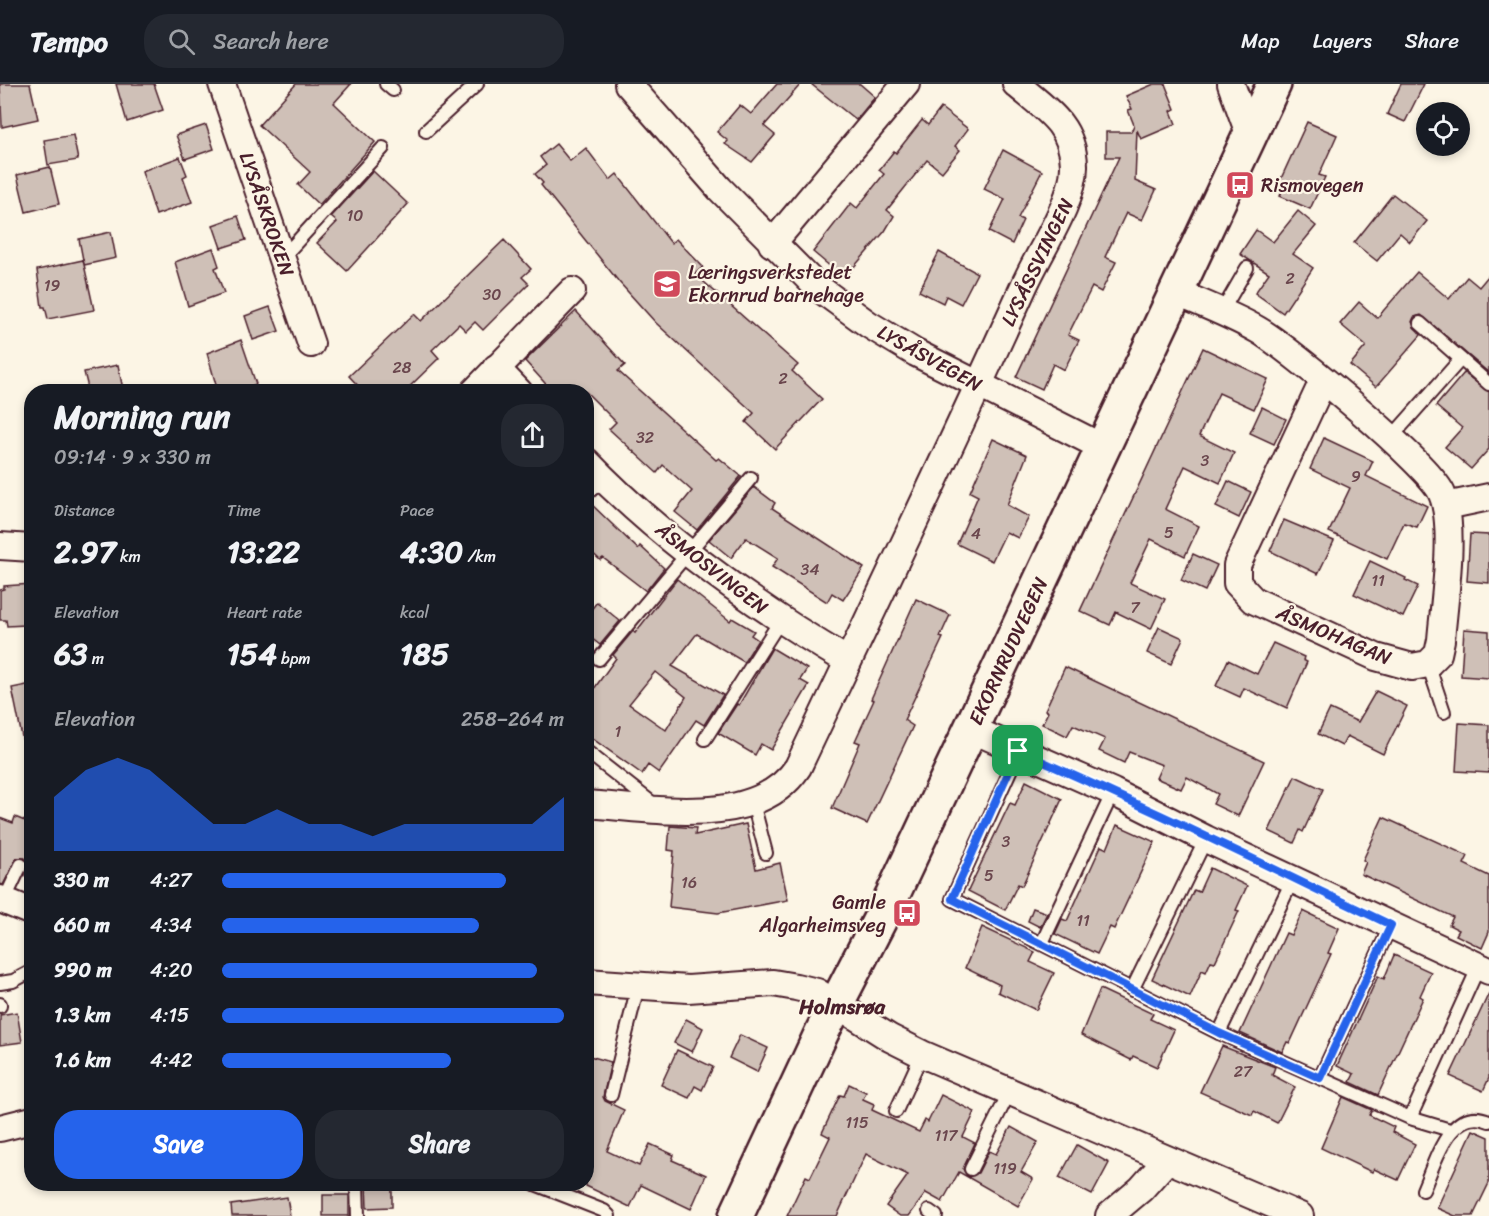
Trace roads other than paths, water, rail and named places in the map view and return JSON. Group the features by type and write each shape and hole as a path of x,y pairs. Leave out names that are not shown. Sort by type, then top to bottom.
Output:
{"main road":[{"name":"EKORNRUDVEGEN","path":"736,1216 837,1003 892,896 1274,84"}],"street":[{"name":"LYSÅSKROKEN","path":"222,84 311,344"},
{"name":"LYSÅSVEGEN","path":"628,84 772,244 816,286 868,324 979,386 1104,448"},
{"path":"772,244 906,84"},
{"name":"LYSÅSSVINGEN","path":"979,386 1038,254 1072,190 1074,165 1070,140 1063,126 1016,84"},
{"path":"1231,84 1250,136"},
{"path":"481,384 572,291"},
{"path":"1175,292 1258,330 1282,346 1425,470 1442,491 1446,506 1447,546 1441,640 1438,654 1428,664"},
{"path":"496,368 511,384"},
{"name":"ÅSMOHAGAN","path":"1323,381 1237,565 1237,583 1253,600 1376,657 1412,667 1428,664"},
{"path":"594,804 699,809 732,807 753,802 777,791 791,776 979,386"},
{"name":"ÅSMOSVINGEN","path":"594,480 780,621 848,661"},
{"path":"1446,506 1489,497"},
{"path":"0,546 24,548"},
{"path":"970,729 1113,792 1206,839 1484,968"},
{"path":"2,900 24,909"},
{"path":"594,983 688,989 772,983 817,992 890,1038 922,1054 1286,1213"},
{"path":"0,1128 24,1122"},
{"path":"1109,1216 1141,1189 1166,1161"}],"lane":[{"path":"426,131 477,84"},
{"path":"282,258 384,148"},
{"path":"1221,313 1247,268"},
{"path":"1420,322 1489,384"},
{"path":"1390,439 1460,360"},
{"path":"599,659 751,478"},
{"path":"705,739 780,621"},
{"path":"1428,664 1444,712"},
{"path":"1018,751 952,899 1219,1033 1410,1118 1450,1130"},
{"path":"594,757 659,808"},
{"path":"1042,943 1113,792"},
{"path":"753,802 766,852"},
{"path":"1132,990 1206,839"},
{"path":"2,900 21,865"},
{"path":"1219,1033 1293,879"},
{"path":"1320,1078 1391,925"},
{"path":"1410,1118 1484,968"},
{"path":"0,983 13,981 24,975"},
{"path":"611,1095 638,986"},
{"path":"896,1111 922,1054"},
{"path":"971,1169 1010,1093"},
{"path":"1423,1190 1450,1130 1471,1118 1489,1121"},
{"path":"357,1191 358,1216"},
{"path":"553,1191 604,1211 609,1216"}],"place":[{"name":"Rismovegen","path":"1240,185"},
{"name":"Læringsverkstedet Ekornrud barnehage","path":"667,284"},
{"name":"Gamle Algarheimsveg","path":"907,913"}],"district":[{"name":"Holmsrøa","path":"842,1007"}]}
